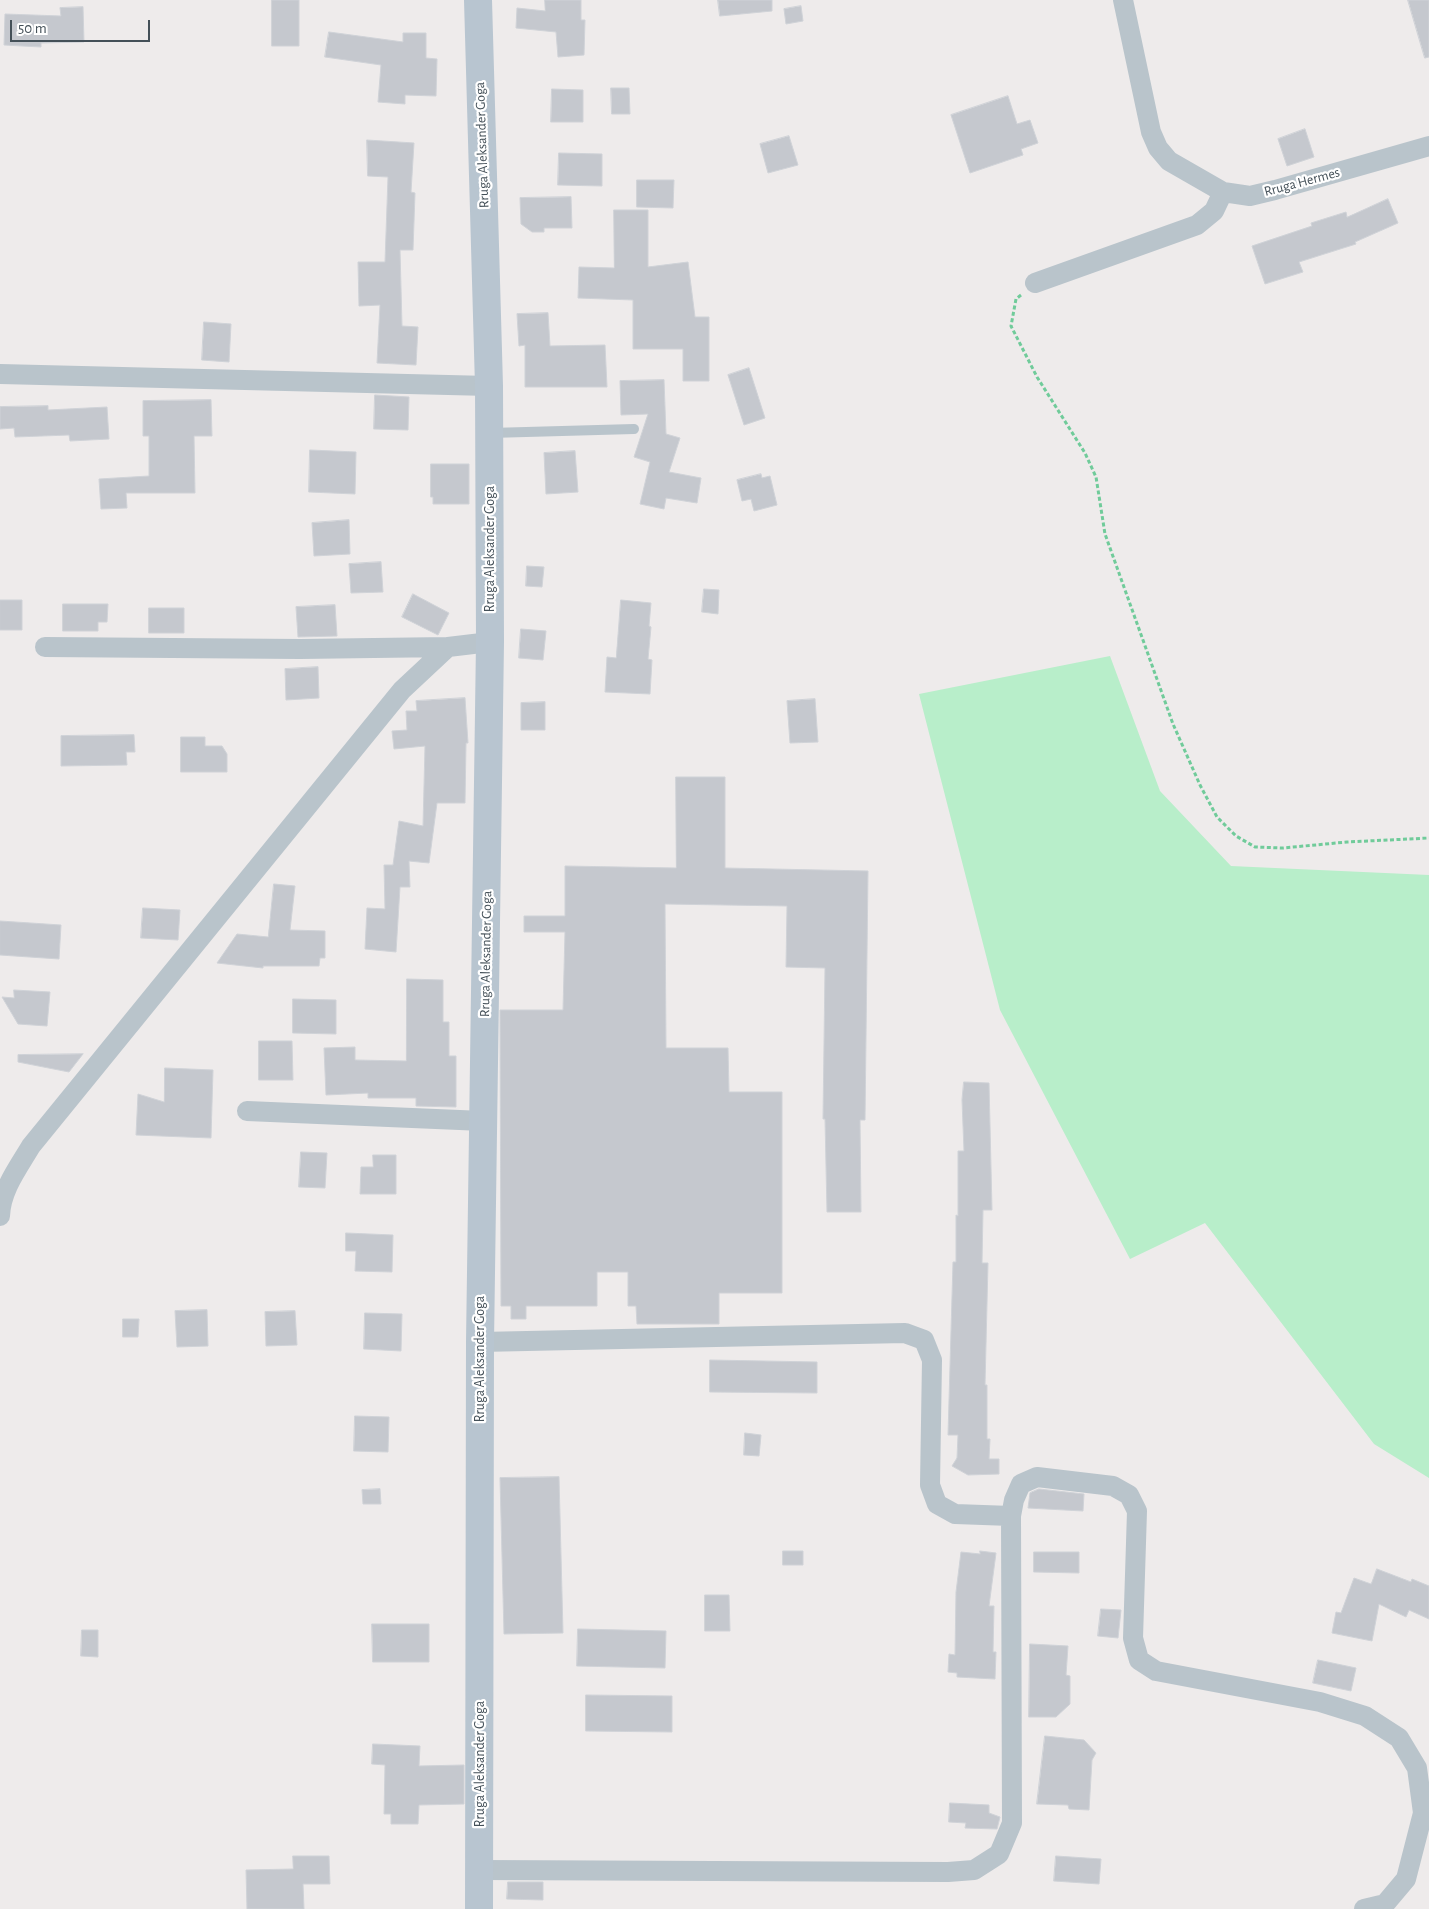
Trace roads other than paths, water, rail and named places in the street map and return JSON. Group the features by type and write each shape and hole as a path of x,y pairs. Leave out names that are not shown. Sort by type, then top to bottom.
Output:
{"main road":[{"name":"Rruga Aleksander Goga","path":"478,0 489,386 490,642 480,1342 479,1909"}],"street":[{"name":"Rruga Hermes","path":"1123,0 1151,132 1158,148 1170,161 1223,192 1250,196 1429,146"},
{"path":"1035,283 1197,225 1214,211 1223,192"},
{"path":"0,374 489,386"},
{"path":"45,647 300,649 448,647 490,642"},
{"path":"0,1216 0,1206 8,1185 31,1146 402,690 448,647"},
{"path":"247,1112 483,1121"},
{"path":"480,1342 905,1333 924,1340 932,1360 930,1485 938,1504 955,1514 1011,1516"},
{"path":"479,1870 948,1872 974,1870 999,1854 1012,1823 1011,1516 1014,1500 1021,1484 1037,1478 1113,1486 1129,1495 1137,1511 1133,1638 1139,1660 1156,1671 1320,1702 1364,1716 1398,1738 1417,1768 1426,1814 1406,1879 1384,1907 1364,1909"}],"lane":[{"path":"489,433 634,429"}]}
